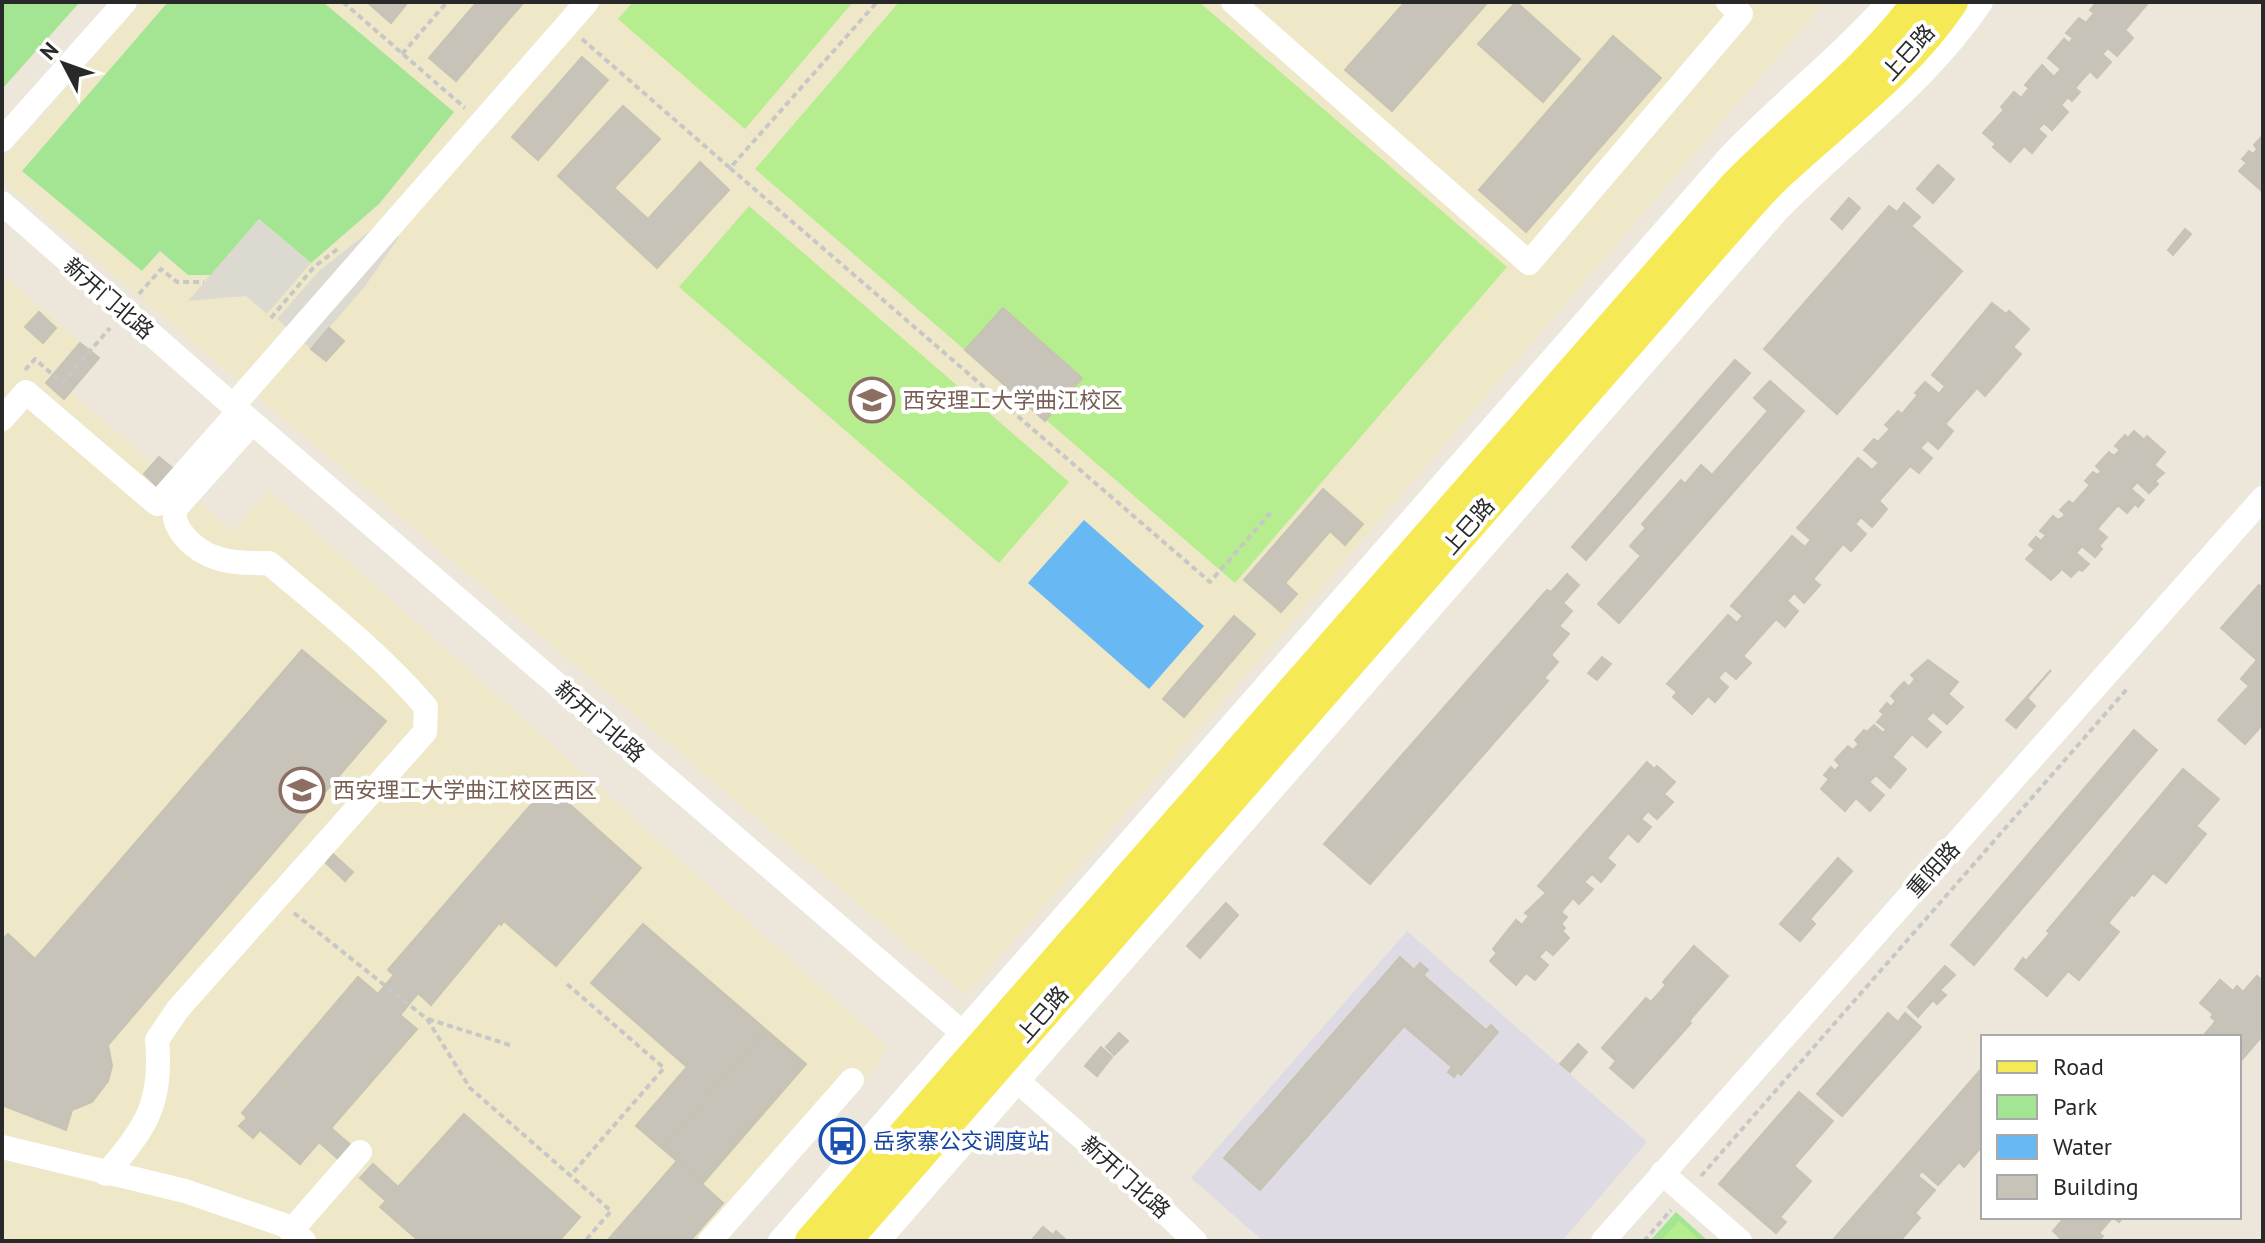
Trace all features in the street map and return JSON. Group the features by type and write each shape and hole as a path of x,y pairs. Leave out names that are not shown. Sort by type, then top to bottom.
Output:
{"main road":[{"name":"上巳路","path":"989,1056 1725,197 1773,147 1879,50 1918,2"},
{"name":"上巳路","path":"989,1056 1749,206 1777,176 1884,80 1916,47 1952,2"},
{"path":"811,1241 989,1056"},
{"path":"845,1241 989,1056"}],"street":[{"path":"2,140 125,2"},
{"path":"2,419 26,392 157,504 241,413 587,2"},
{"path":"1233,2 1529,263 1741,14 1728,2"},
{"path":"878,1241 989,1056 1731,155 1889,2"},
{"path":"780,1241 989,1056 1776,212 1829,159 1908,89 1939,56 1981,2"},
{"name":"新开门北路","path":"2,203 241,413 989,1056 1195,1241"},
{"path":"106,1174 138,1136 153,1104 160,1068 157,1040 178,1009 425,732 426,707 397,672 269,563 234,564 218,560 196,547 177,524 173,515 176,508 241,413"},
{"name":"重阳路","path":"1603,1241 2263,498"},
{"path":"710,1241 852,1080"},
{"path":"2,1147 185,1191 284,1225 297,1236 360,1152"},
{"path":"1662,1173 1740,1241"}],"path":[{"path":"343,2 467,111"},
{"path":"402,54 447,2"},
{"path":"730,168 877,2"},
{"path":"566,25 1210,582 1272,511"},
{"path":"132,303 161,269 177,282 204,282"},
{"path":"291,286 300,284"},
{"path":"35,359 62,383 112,326"},
{"path":"1644,1241 2127,689"},
{"path":"276,899 427,1019 470,1088 611,1211 585,1241"},
{"path":"567,984 664,1068 570,1176"},
{"path":"427,1019 513,1046"}],"shaded area":[{"name":"西安理工大学曲江校区","path":"142,2 1825,2 1294,620 966,995 2,181 2,161"},
{"path":"259,219 311,263 267,314 246,296 188,301"},
{"path":"381,222 399,237 366,285 311,349 277,319 319,271"},
{"name":"西安理工大学曲江校区西区","path":"2,274 99,358 71,392 153,464 159,457 196,490 192,496 233,532 269,490 889,1048 879,1059 880,1063 725,1241 2,1241"},
{"path":"1407,931 1647,1142 1562,1241 1263,1241 1191,1178"}],"green space":[{"path":"2,2 80,2 2,89"},
{"path":"168,2 323,2 454,112 379,204 311,263 259,219 211,275 188,275 160,251 142,271 22,171"},
{"path":"633,2 853,2 745,129 618,19"},
{"path":"899,2 1199,2 1507,267 1235,583 755,169"},
{"path":"749,206 1069,482 999,563 679,287"},
{"path":"1676,1212 1708,1241 1650,1241"},
{"path":"1679,1221 1701,1241 1660,1241"}],"water":[{"path":"1084,520 1204,626 1149,689 1028,583"}],"building":[{"path":"367,2 408,2 391,23"},
{"path":"477,2 524,2 456,81 429,58"},
{"path":"1405,2 1488,2 1392,111 1345,70"},
{"path":"1516,2 1580,59 1543,102 1478,44"},
{"path":"2097,2 2149,2 2125,30 2133,38 2117,56 2108,48 2102,54 2111,62 2097,78 2090,71 2075,88 2080,92 2072,101 2068,97 2061,105 2068,112 2052,130 2044,123 2038,129 2046,136 2032,153 2024,146 2010,162 1983,133 2004,110 2001,107 2014,92 2021,98 2029,88 2025,85 2042,65 2054,77 2061,69 2048,58 2064,39 2069,43 2073,38 2066,33 2079,18 2086,23 2094,13 2090,10"},
{"path":"1613,36 1661,78 1526,232 1479,190"},
{"path":"582,57 608,80 538,160 512,137"},
{"path":"623,106 660,139 614,188 648,219 700,162 729,190 657,268 558,176"},
{"path":"2263,135 2263,192 2239,171 2247,163 2242,159 2249,151 2253,154 2257,149 2254,145"},
{"path":"1938,165 1954,179 1933,203 1917,189"},
{"path":"1849,198 1860,208 1842,229 1831,219"},
{"path":"1904,203 1920,217 1911,226 1962,271 1837,414 1764,349 1889,206 1897,212"},
{"path":"2185,229 2191,234 2173,255 2168,250"},
{"path":"1992,303 2006,314 2009,311 2029,329 2013,347 2021,354 1985,396 1977,388 1945,424 1953,431 1938,449 1928,440 1920,448 1932,458 1919,473 1910,466 1879,501 1887,509 1872,527 1861,517 1855,524 1866,534 1851,551 1843,544 1813,579 1820,585 1804,603 1794,593 1787,601 1798,611 1785,627 1776,619 1743,656 1751,663 1736,679 1725,670 1718,678 1728,687 1715,702 1708,696 1692,714 1673,697 1677,692 1667,684 1728,615 1737,623 1743,616 1731,606 1792,536 1805,547 1811,540 1797,528 1858,458 1872,470 1879,463 1864,450 1874,439 1878,442 1890,429 1885,425 1898,411 1902,414 1925,382 1939,394 1945,386 1932,375"},
{"path":"1003,308 1082,378 1045,421 965,350"},
{"path":"39,312 56,328 43,343 25,327"},
{"path":"329,328 344,341 326,361 311,349"},
{"path":"80,343 99,358 64,399 46,383"},
{"path":"1735,360 1750,373 1586,560 1572,547"},
{"path":"1770,381 1804,411 1619,623 1598,604 1641,556 1630,546 1646,528 1642,524 1681,480 1685,484 1701,465 1712,475 1768,411 1754,398"},
{"path":"2134,431 2144,440 2147,436 2165,452 2154,465 2164,473 2155,481 2158,484 2149,493 2137,482 2131,489 2144,500 2127,513 2118,505 2097,529 2107,537 2099,546 2102,549 2095,557 2082,546 2076,553 2089,564 2071,577 2062,569 2051,580 2026,559 2035,550 2029,545 2036,537 2041,541 2046,535 2040,531 2053,516 2058,520 2063,517 2065,514 2060,510 2069,501 2073,504 2090,485 2085,481 2093,472 2098,475 2101,471 2096,466 2109,452 2114,456 2120,450 2115,446 2125,435 2128,438"},
{"path":"159,457 175,470 159,488 144,474"},
{"path":"1323,489 1363,524 1345,545 1330,531 1285,583 1297,594 1281,612 1244,580"},
{"path":"1567,574 1579,585 1563,603 1572,611 1559,626 1569,634 1551,655 1558,662 1544,678 1548,681 1370,884 1324,844 1547,590 1551,592"},
{"path":"2259,585 2263,589 2263,724 2245,744 2218,720 2249,686 2241,679 2257,660 2221,628"},
{"path":"1234,616 1255,634 1184,717 1163,699"},
{"path":"302,650 386,721 108,1045 112,1066 108,1081 92,1102 72,1110 66,1130 2,1105 2,940 8,934 35,959"},
{"path":"1602,657 1611,664 1597,680 1588,673"},
{"path":"1928,660 1958,682 1948,694 1963,707 1947,724 1933,712 1926,719 1941,732 1927,747 1912,734 1892,757 1906,769 1890,788 1876,775 1869,782 1884,795 1870,811 1856,798 1845,811 1821,789 1829,779 1824,775 1831,767 1835,771 1840,765 1835,760 1848,746 1853,750 1859,744 1855,740 1864,730 1867,732 1874,725 1883,733 1886,729 1877,722 1884,714 1880,711 1887,703 1891,707 1896,701 1891,696 1904,682 1909,687 1915,679 1911,675"},
{"path":"2051,670 2027,698 2035,706 2016,728 2006,720"},
{"path":"2134,730 2157,750 1974,965 1951,945"},
{"path":"1647,762 1654,769 1657,766 1675,782 1664,794 1673,802 1657,819 1648,811 1641,819 1651,827 1638,842 1628,833 1607,858 1615,865 1601,882 1592,874 1584,882 1593,889 1579,904 1573,898 1561,912 1567,917 1561,924 1565,928 1562,931 1569,938 1553,955 1546,949 1539,957 1548,965 1535,980 1526,973 1516,985 1490,961 1497,953 1493,949 1516,920 1522,925 1529,916 1525,913 1546,893 1538,886"},
{"path":"2183,769 2219,799 2196,826 2206,834 2166,883 2153,873 2134,896 2132,894 2108,923 2119,932 2079,980 2068,971 2047,996 2015,969 2050,933 2047,931"},
{"path":"548,785 641,868 556,966 504,921 501,925 499,923 431,1005 418,993 400,1015 417,1029 331,1128 360,1153 347,1167 319,1142 300,1164 260,1130 253,1138 239,1126 247,1118 242,1113 358,977 378,994 394,975 388,970"},
{"path":"333,854 353,872 345,881 326,863"},
{"path":"1838,858 1852,871 1810,919 1815,924 1800,941 1780,924"},
{"path":"1226,903 1238,915 1200,958 1187,946"},
{"path":"643,924 806,1064 702,1184 723,1203 690,1241 607,1241 677,1161 636,1126 687,1067 591,983","holes":["764,1031 802,1065 702,1178 664,1145"]},
{"path":"1694,946 1728,976 1633,1088 1610,1068 1616,1061 1602,1048 1646,998 1651,1002 1666,985 1663,982"},
{"path":"1400,957 1414,970 1420,963 1428,970 1423,975 1486,1030 1491,1025 1498,1032 1461,1075 1458,1072 1454,1077 1448,1072 1452,1067 1404,1026 1260,1190 1224,1158"},
{"path":"1945,966 1955,975 1940,990 1946,995 1937,1004 1933,1000 1918,1017 1908,1007"},
{"path":"2257,976 2263,981 2263,1035 2241,1061 2241,1035 2204,1035 2216,1021 2211,1017 2213,1014 2200,1003 2220,980 2233,991 2237,986 2243,992"},
{"path":"1888,1013 1898,1022 1905,1013 1921,1027 1842,1116 1817,1094"},
{"path":"764,1031 802,1065 702,1178 664,1145"},
{"path":"1119,1033 1128,1041 1114,1055 1106,1047"},
{"path":"1578,1044 1587,1052 1570,1072 1560,1064"},
{"path":"1101,1047 1112,1057 1097,1076 1085,1066"},
{"path":"1981,1069 1981,1147 1964,1167 1959,1162 1938,1185 1922,1171 1918,1176 1935,1190 1915,1213 1920,1218 1900,1241 1832,1241"},
{"path":"1799,1092 1833,1121 1794,1166 1811,1181 1780,1217 1786,1222 1776,1233 1719,1184"},
{"path":"464,1114 580,1217 559,1241 419,1241 380,1207 386,1201 360,1178 373,1164 398,1187"},
{"path":"2063,1219 2111,1219 2099,1233 2103,1236 2098,1241 2060,1241 2053,1231"},
{"path":"1043,1227 1053,1235 1056,1231 1067,1241 1031,1241"}],"place":[{"name":"西安理工大学曲江校区","path":"872,400"},
{"name":"西安理工大学曲江校区西区","path":"302,790"},
{"name":"岳家寨公交调度站","path":"842,1141"}]}
